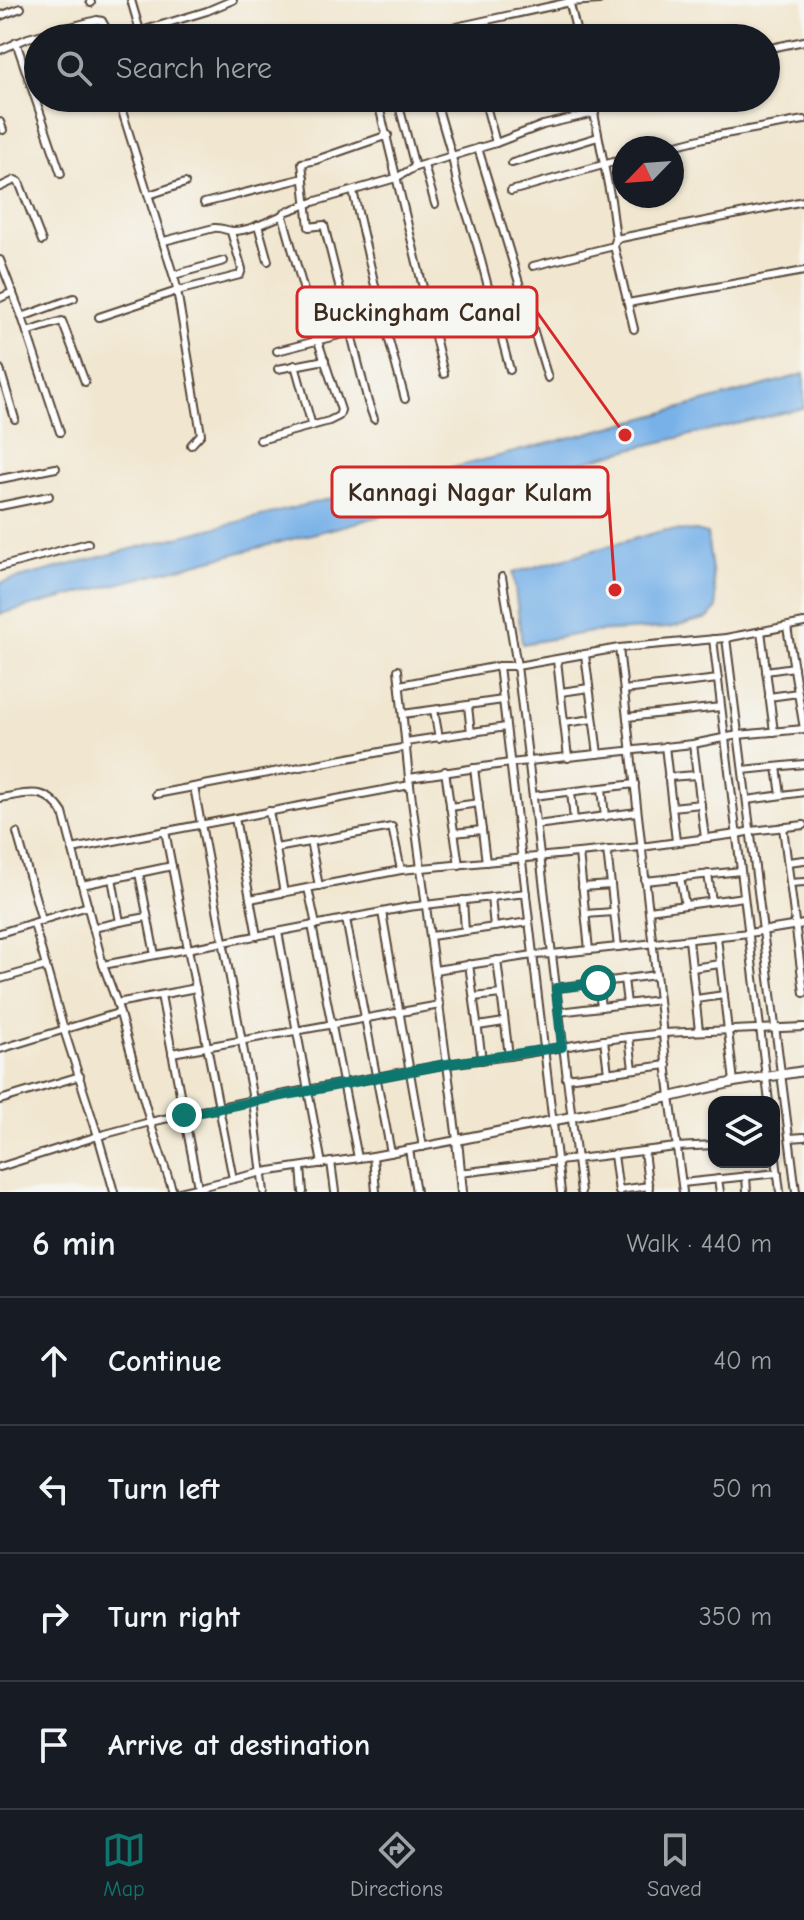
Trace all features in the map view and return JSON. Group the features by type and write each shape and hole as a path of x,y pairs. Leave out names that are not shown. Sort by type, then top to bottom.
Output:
{"street":[{"path":"131,0 138,24"},
{"path":"163,24 233,0"},
{"path":"469,24 569,1 597,0"},
{"path":"569,1 575,24"},
{"path":"0,16 21,8"},
{"path":"81,24 97,20 104,24"},
{"path":"0,50 24,39"},
{"path":"780,46 804,41"},
{"path":"16,42 24,65"},
{"path":"40,112 61,174"},
{"path":"122,112 174,275 201,434 191,445"},
{"path":"381,112 444,374"},
{"path":"401,112 415,167"},
{"path":"439,112 510,370"},
{"path":"488,112 496,143"},
{"path":"164,241 219,227 231,232 258,225 310,203 396,178 415,167 496,143 543,125 595,113 615,242 634,329"},
{"path":"684,143 804,120"},
{"path":"0,122 3,130"},
{"path":"374,419 324,225 309,227 310,203 302,163 388,135"},
{"path":"512,163 598,137"},
{"path":"478,148 548,378"},
{"path":"511,191 612,162"},
{"path":"424,165 435,204"},
{"path":"204,203 304,178"},
{"path":"0,187 15,180 19,182 42,241"},
{"path":"149,195 185,183"},
{"path":"353,191 405,399"},
{"path":"533,266 615,242 804,201"},
{"path":"260,440 339,416 341,410 283,215"},
{"path":"258,225 268,261"},
{"path":"99,317 177,291 242,274 231,232"},
{"path":"0,260 60,432"},
{"path":"174,275 224,261"},
{"path":"628,303 804,271"},
{"path":"0,298 13,292"},
{"path":"22,317 74,298"},
{"path":"27,332 63,321 85,382"},
{"path":"277,351 351,332"},
{"path":"278,369 325,360"},
{"path":"295,365 312,426"},
{"path":"0,369 15,419"},
{"path":"0,479 56,468"},
{"path":"0,506 49,496"},
{"path":"0,567 88,543"},
{"path":"502,577 517,666 581,1192"},
{"path":"400,685 499,666 557,660 619,648 726,638 804,623"},
{"path":"72,849 269,811 445,771 804,729 787,627"},
{"path":"761,631 774,732"},
{"path":"726,638 796,1192"},
{"path":"713,639 768,1096"},
{"path":"619,648 683,1192"},
{"path":"585,655 598,754"},
{"path":"557,660 568,758"},
{"path":"499,666 561,1192"},
{"path":"766,671 794,667"},
{"path":"398,670 462,1192"},
{"path":"624,690 718,679"},
{"path":"561,692 589,688"},
{"path":"769,697 798,693"},
{"path":"403,714 503,700"},
{"path":"468,706 471,733"},
{"path":"627,717 721,707"},
{"path":"434,710 439,738"},
{"path":"564,723 593,719"},
{"path":"156,794 506,727"},
{"path":"693,744 705,838"},
{"path":"665,746 676,841"},
{"path":"743,770 804,764"},
{"path":"777,767 781,795"},
{"path":"474,768 486,862"},
{"path":"445,771 459,865"},
{"path":"668,777 697,775"},
{"path":"533,796 635,784"},
{"path":"194,787 253,1100 264,1192"},
{"path":"602,788 605,817"},
{"path":"571,792 574,820"},
{"path":"747,800 804,792"},
{"path":"0,798 42,794 55,801 63,813 103,965 117,1003 150,1122 176,1192 263,1172 391,1153 734,1082 804,1071"},
{"path":"450,807 479,803"},
{"path":"672,807 701,804"},
{"path":"269,811 284,893"},
{"path":"536,825 637,812"},
{"path":"235,818 257,936"},
{"path":"250,899 401,870 641,847 804,825"},
{"path":"276,848 392,827 401,870"},
{"path":"783,827 790,883 800,924 804,993"},
{"path":"454,833 482,830"},
{"path":"165,831 233,1179"},
{"path":"17,833 42,921"},
{"path":"310,841 319,886"},
{"path":"607,850 618,947"},
{"path":"579,853 589,950"},
{"path":"788,862 804,860"},
{"path":"82,885 172,866"},
{"path":"645,881 741,871"},
{"path":"139,873 155,955"},
{"path":"708,874 712,901"},
{"path":"680,877 685,905"},
{"path":"112,878 120,922"},
{"path":"790,883 804,882"},
{"path":"582,887 611,885"},
{"path":"308,888 358,1158"},
{"path":"103,965 382,912 526,893"},
{"path":"491,897 494,927"},
{"path":"649,910 744,897"},
{"path":"463,900 465,931"},
{"path":"0,933 88,906"},
{"path":"382,912 423,1147"},
{"path":"585,914 614,912"},
{"path":"93,928 147,917"},
{"path":"346,919 391,1153"},
{"path":"431,936 529,922"},
{"path":"34,924 114,1192"},
{"path":"435,970 533,955 717,937 800,924"},
{"path":"278,932 322,1164"},
{"path":"717,937 734,1082"},
{"path":"689,940 699,1031"},
{"path":"497,960 509,1056"},
{"path":"469,964 482,1060"},
{"path":"692,968 720,964"},
{"path":"0,979 46,966"},
{"path":"556,988 656,975"},
{"path":"624,979 627,1004"},
{"path":"598,983 601,1007"},
{"path":"117,1003 196,988"},
{"path":"474,997 501,994"},
{"path":"161,995 198,1187"},
{"path":"696,999 724,995"},
{"path":"559,1012 659,1000"},
{"path":"172,1053 440,1005"},
{"path":"0,1049 118,1013"},
{"path":"478,1026 504,1022"},
{"path":"0,1167 150,1122 411,1070 663,1033 804,1027"},
{"path":"629,1037 633,1069"},
{"path":"604,1040 608,1073"},
{"path":"566,1078 667,1065"},
{"path":"0,1100 80,1076"},
{"path":"790,1138 804,1137"},
{"path":"460,1173 708,1145"},
{"path":"409,1149 416,1192"},
{"path":"614,1155 619,1191 649,1189 644,1151"},
{"path":"373,1156 376,1192"},
{"path":"331,1162 335,1192"},
{"path":"301,1167 303,1192"},
{"path":"777,1168 780,1192"},
{"path":"682,1183 778,1173"},
{"path":"746,1176 747,1192"},
{"path":"718,1179 720,1192"}],"water":[{"path":"804,374 804,408 631,449 0,614 0,583 604,429"},
{"path":"665,530 707,534 717,608 708,618 669,628 591,632 522,644 513,573"}],"place":[{"name":"Buckingham Canal","path":"625,435"},
{"name":"Kannagi Nagar Kulam","path":"615,590"}],"route":[{"path":"184,1115 447,1064 562,1047 556,988 598,983"}]}
